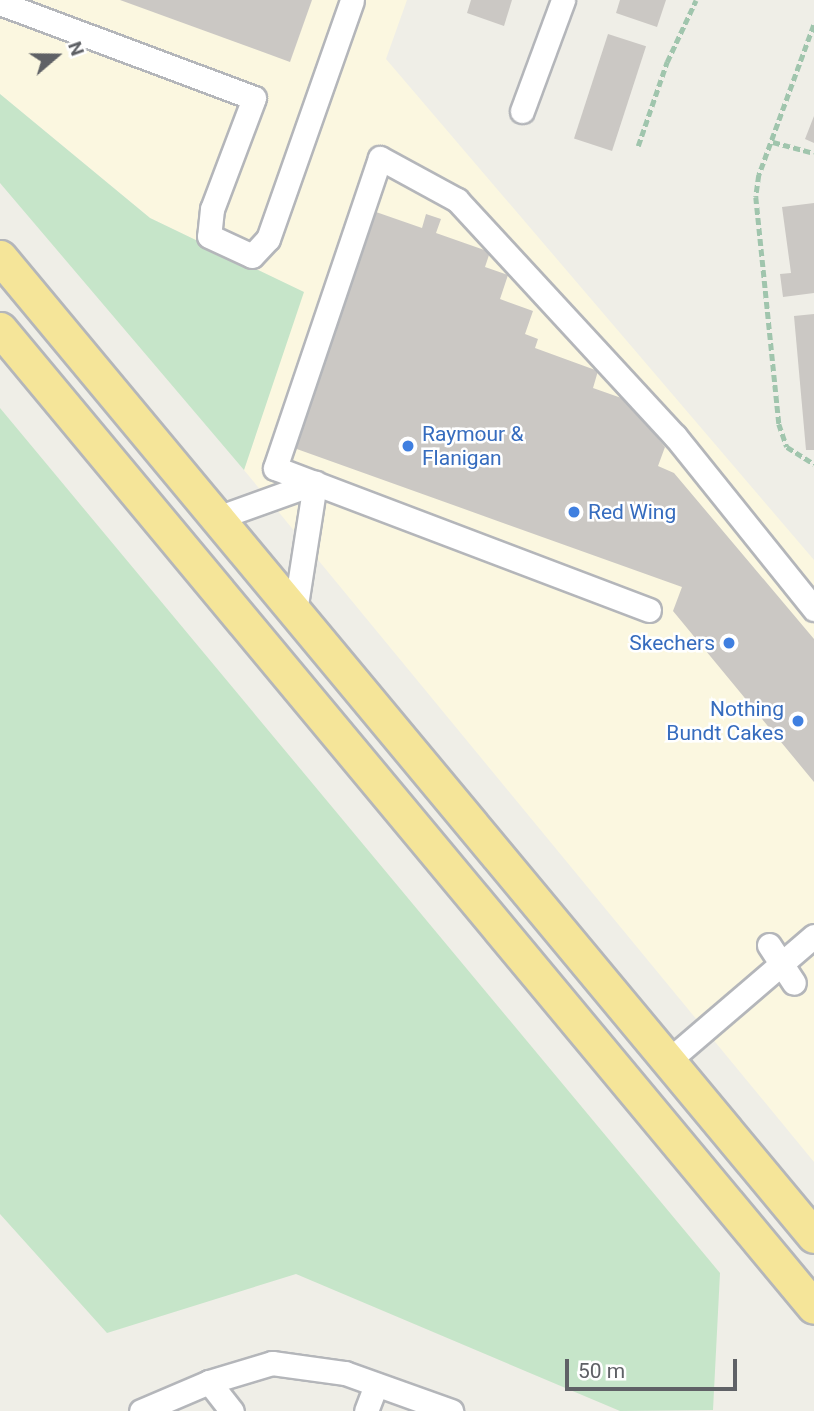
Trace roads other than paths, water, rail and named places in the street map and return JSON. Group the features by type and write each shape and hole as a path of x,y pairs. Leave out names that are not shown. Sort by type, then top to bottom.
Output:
{"highway":[{"path":"0,257 814,1237"},
{"path":"0,329 811,1297"}],"street":[{"path":"0,3 254,98 212,209 209,236 252,256 268,239 352,0"},
{"path":"522,111 563,0"},
{"path":"649,610 275,468 380,158 457,200 675,436 814,609"},
{"path":"217,518 315,483"},
{"path":"295,611 315,483"},
{"path":"668,1062 776,954 814,936"},
{"path":"776,954 794,983"},
{"path":"141,1411 209,1382 272,1363 345,1373 451,1411"},
{"path":"209,1382 232,1411"},
{"path":"366,1411 376,1385"}],"place":[{"name":"Raymour & Flanigan","path":"408,446"},
{"name":"Red Wing","path":"574,512"},
{"name":"Skechers","path":"729,643"},
{"name":"Nothing Bundt Cakes","path":"798,721"}]}
